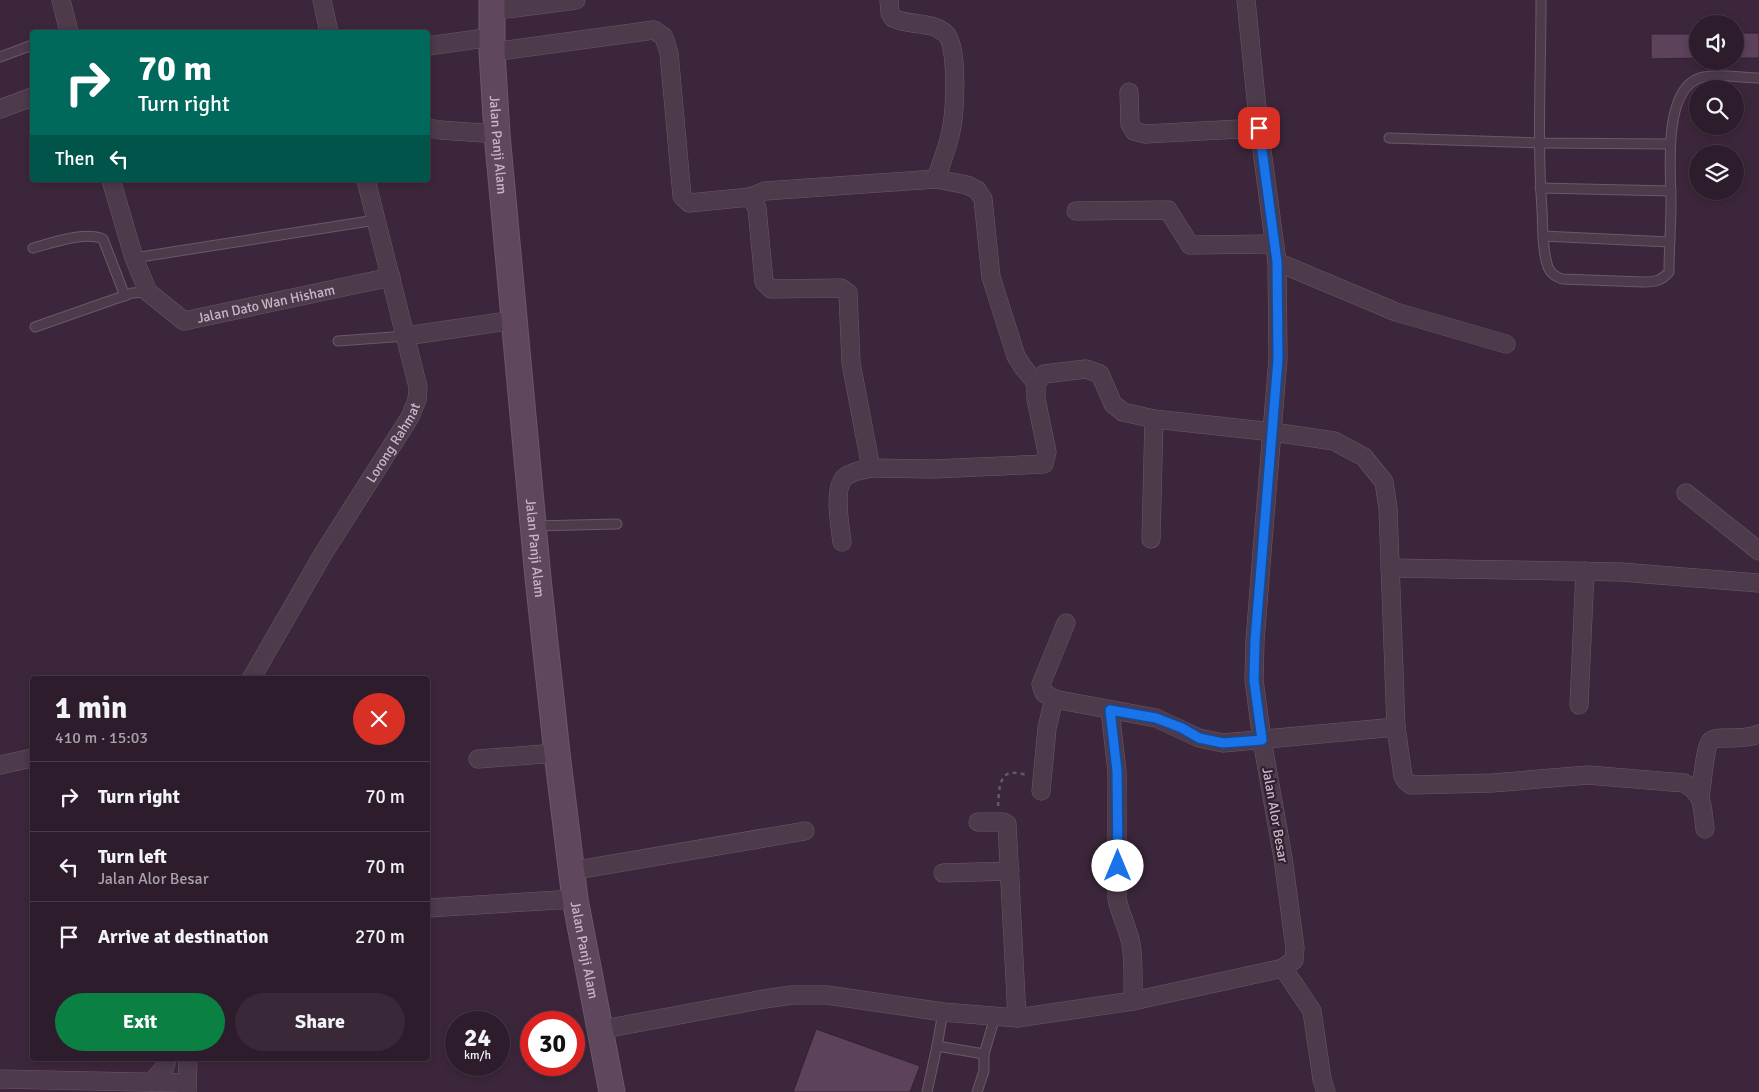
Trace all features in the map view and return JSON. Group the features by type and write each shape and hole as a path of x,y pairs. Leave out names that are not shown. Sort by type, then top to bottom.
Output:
{"main road":[{"name":"Jalan Panji Alam","path":"492,6 492,45 497,134 556,753 575,899 612,1092"}],"street":[{"path":"60,0 67,30"},
{"path":"322,0 329,30"},
{"path":"492,6 576,0"},
{"path":"889,0 890,13 893,18 938,28 946,34 952,45 955,72 952,130 936,179"},
{"name":"Jalan Alor Besar","path":"1246,0 1259,128 1277,262 1278,359 1255,641 1254,680 1262,740 1283,858 1295,948 1294,960 1283,968"},
{"path":"430,46 492,45 654,30 664,37 669,53 682,196 689,203 750,197 765,191 936,179 967,185 977,190 982,199 991,277 1016,356 1036,383 1036,399 1047,452 1044,464 933,469 871,468 847,475 841,480 839,503 842,542"},
{"path":"1129,92 1130,124 1134,131 1145,134 1259,128"},
{"path":"0,109 30,98"},
{"path":"430,128 497,134"},
{"name":"Jalan Dato Wan Hisham","path":"112,182 134,258 148,292 184,321 391,277"},
{"name":"Lorong Rahmat","path":"253,676 323,554 410,417 417,400 418,387 366,182"},
{"path":"750,197 757,208 764,282 771,289 841,288 848,293 851,362 871,468"},
{"path":"1076,210 1168,210 1190,245 1275,244"},
{"path":"1277,262 1396,312 1506,344"},
{"path":"406,336 514,320"},
{"path":"1036,383 1044,374 1086,369 1100,374 1113,404 1123,412 1154,419 1273,432 1334,441 1364,457 1384,482 1388,508 1396,727 1403,776 1411,785 1492,783 1588,776 1684,783 1691,786 1700,796"},
{"path":"1151,539 1154,419"},
{"path":"1686,493 1759,551"},
{"path":"1390,568 1585,571 1672,575 1759,583"},
{"path":"1579,705 1585,571"},
{"path":"1066,623 1041,684 1044,694 1054,699 1156,718 1182,728 1199,738 1223,743 1396,727"},
{"path":"1042,785 1047,728 1054,699"},
{"path":"1110,710 1117,771 1117,898 1131,946 1133,1001"},
{"path":"1704,829 1700,796 1708,744 1711,740 1719,738 1740,738 1759,734"},
{"path":"478,758 556,753"},
{"path":"0,765 30,758"},
{"path":"978,822 1003,822 1007,824 1017,1018"},
{"path":"571,871 805,831"},
{"path":"943,873 1010,870"},
{"path":"430,908 575,899"},
{"path":"599,1030 764,999 792,996 827,995 943,1012 1017,1018 1133,1001 1283,968 1312,1011 1322,1079 1326,1092"},
{"path":"152,1082 165,1067 166,1061"},
{"path":"0,1080 152,1082 187,1088 188,1061"}],"lane":[{"path":"1541,0 1540,188 1543,236 1545,257 1549,269 1554,275 1562,279 1643,282 1662,280 1669,272 1671,191 1669,144 1676,109 1683,91 1695,80 1710,76 1759,78"},
{"path":"0,57 30,46"},
{"path":"1389,138 1540,143 1669,144"},
{"path":"1540,188 1671,191"},
{"path":"134,258 376,220"},
{"path":"33,248 68,238 96,236 103,239 125,296"},
{"path":"1543,236 1669,242"},
{"path":"35,327 125,296 148,292"},
{"path":"338,341 406,336"},
{"path":"534,526 617,524"},
{"path":"927,1092 943,1012"},
{"path":"977,1092 984,1071 984,1054 995,1016"},
{"path":"937,1046 984,1054"}],"path":[{"path":"996,822 1000,789 1004,777 1012,773 1042,785"}],"building":[{"path":"1744,33 1759,33 1759,58 1744,58"},
{"path":"1651,34 1689,34 1689,58 1651,59"},
{"path":"816,1029 920,1066 910,1092 793,1092"}],"route":[{"path":"1118,866 1117,771 1110,710 1156,718 1182,728 1199,738 1223,743 1262,740 1254,680 1255,641 1278,359 1277,262 1259,128"}]}
